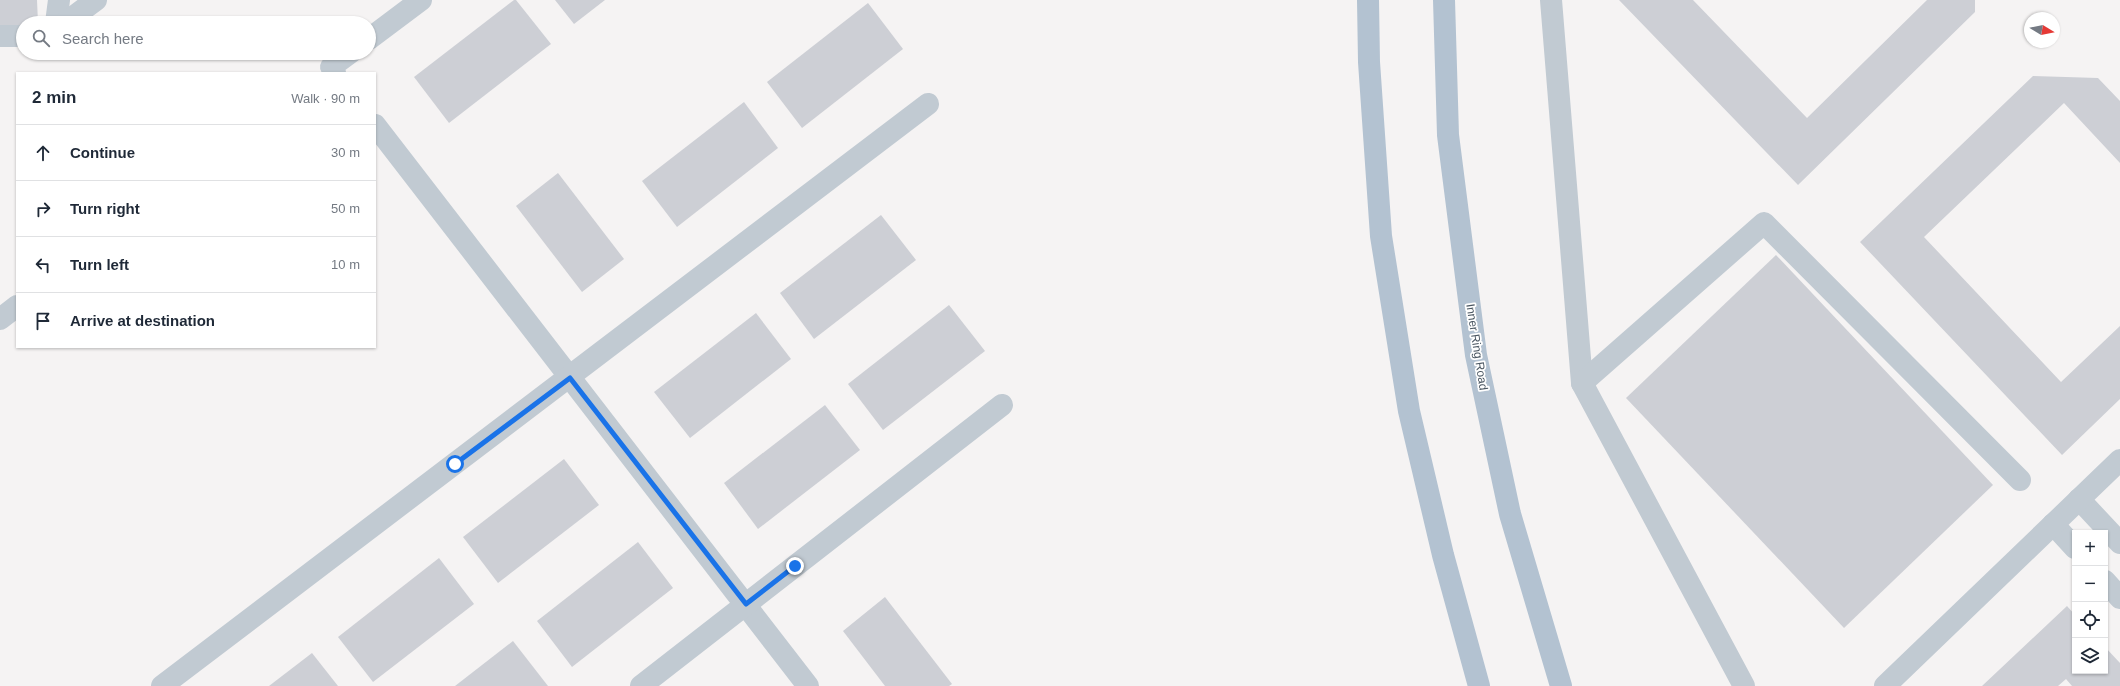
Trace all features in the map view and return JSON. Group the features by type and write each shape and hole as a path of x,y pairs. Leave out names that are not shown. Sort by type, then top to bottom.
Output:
{"main road":[{"path":"1368,0 1369,62 1381,236 1409,411 1443,554 1480,686"},
{"name":"Inner Ring Road","path":"1444,0 1448,135 1476,355 1510,514 1561,686"}],"street":[{"path":"57,16 59,0"},
{"path":"74,16 96,0"},
{"path":"376,34 421,0"},
{"path":"1551,0 1582,383 1744,686"},
{"path":"0,36 16,36"},
{"path":"330,71 342,60"},
{"path":"162,686 570,378 928,104"},
{"path":"376,125 808,686"},
{"path":"1582,383 1764,223 2020,480"},
{"path":"0,319 16,307"},
{"path":"641,686 1002,405"},
{"path":"1885,686 2120,460"},
{"path":"2079,499 2120,543"},
{"path":"2053,524 2072,545"},
{"path":"2108,584 2120,598"}],"building":[{"path":"0,0 37,0 38,16 16,16 16,26 0,27"},
{"path":"514,0 516,0 551,44 449,123 414,77"},
{"path":"555,0 605,0 574,24"},
{"path":"1619,0 1693,0 1807,118 1927,0 1975,0 1975,12 1798,185"},
{"path":"868,3 903,49 802,128 767,82"},
{"path":"2033,76 2098,78 2120,101 2120,163 2064,103 1924,237 2061,382 2120,326 2120,399 2062,455 1860,242"},
{"path":"744,102 778,148 677,227 642,181"},
{"path":"558,173 624,259 582,292 516,206"},
{"path":"881,215 916,260 814,339 780,293"},
{"path":"1776,255 1993,485 1844,628 1626,398"},
{"path":"949,305 985,351 883,430 848,384"},
{"path":"756,313 791,359 690,438 654,392"},
{"path":"825,405 860,450 758,529 724,483"},
{"path":"564,459 599,505 498,583 463,537"},
{"path":"638,542 673,588 572,667 537,621"},
{"path":"439,558 474,604 373,682 338,637"},
{"path":"885,597 952,684 949,686 885,686 843,631"},
{"path":"2067,606 2072,612 2072,674 2108,674 2108,650 2120,663 2120,686 2072,686 2066,679 2058,686 1982,686"},
{"path":"513,641 548,686 455,686"},
{"path":"312,653 338,686 269,686"}],"route":[{"path":"455,464 570,378 746,604 795,566"}]}
